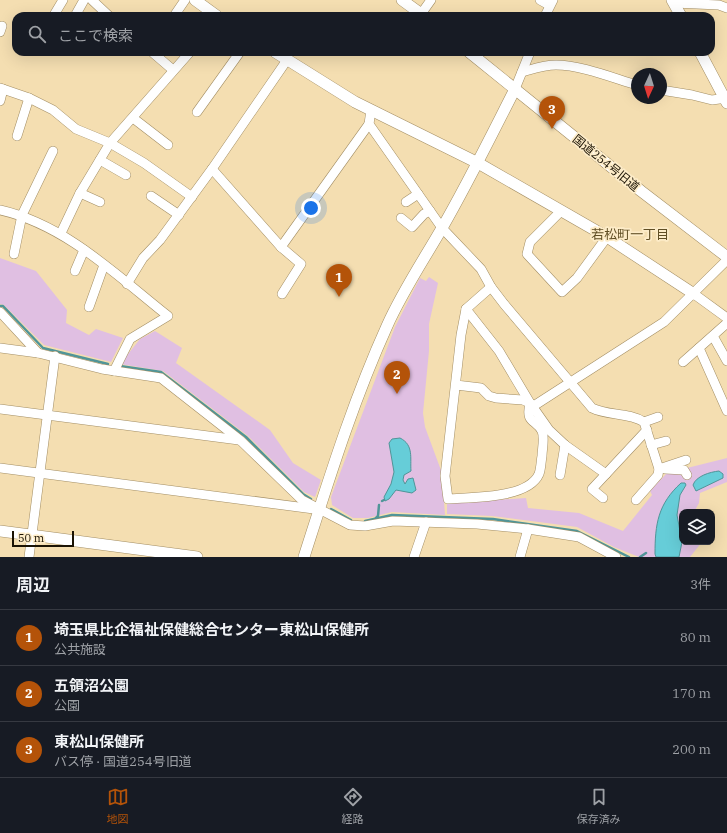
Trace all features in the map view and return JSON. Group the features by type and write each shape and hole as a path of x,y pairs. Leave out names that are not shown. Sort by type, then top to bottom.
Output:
{"street":[{"path":"56,12 63,0"},
{"path":"77,12 84,0"},
{"path":"92,0 105,12"},
{"path":"177,12 186,0"},
{"path":"195,0 212,12"},
{"path":"402,0 418,12"},
{"path":"424,12 431,0"},
{"path":"540,0 551,2 547,12"},
{"path":"673,2 719,5 727,8"},
{"path":"673,2 679,12"},
{"path":"157,56 173,70"},
{"path":"60,233 80,193 110,143 186,56"},
{"path":"197,112 237,56"},
{"path":"281,56 371,110 478,163 607,237 694,294 727,318"},
{"name":"国道254号旧道","path":"474,56 641,191 727,258"},
{"path":"304,557 340,444 387,326 409,282 442,228 478,163 515,89 528,56"},
{"path":"667,91 712,100 726,100 702,56"},
{"path":"127,284 143,258 160,240 212,169 287,60"},
{"path":"522,72 543,67 563,65 600,74 631,84"},
{"path":"0,101 1,88 29,98 53,110 76,129 110,143 144,163 192,197"},
{"path":"17,136 29,98"},
{"path":"281,247 369,124 371,110"},
{"path":"133,118 168,145"},
{"path":"369,124 442,228 481,269 491,287 592,408 603,412 631,416 645,426 660,468 658,475 636,500"},
{"path":"14,254 22,215 53,151"},
{"path":"100,160 126,175"},
{"path":"212,169 281,247 301,264 282,294"},
{"path":"80,193 100,202"},
{"path":"406,202 418,194"},
{"path":"151,196 179,215"},
{"path":"0,210 22,215 60,233 104,265 168,316 130,339 114,371"},
{"path":"401,218 412,227 424,214 430,211"},
{"path":"561,211 530,242 526,254 562,292 577,278 607,237"},
{"path":"75,271 84,250"},
{"path":"491,287 466,309 461,334 445,476 448,499 520,491 539,474 543,437 542,430 531,421 528,410 531,405 571,382 664,322 694,294 727,258"},
{"path":"89,307 104,265"},
{"path":"466,309 495,346 531,405 549,430 565,445 606,474"},
{"path":"0,312 38,353"},
{"path":"683,362 727,323"},
{"path":"713,336 727,361"},
{"path":"0,348 55,356 114,371 161,378 240,440 302,500 350,525 358,527 393,521 477,524 528,529 579,537 616,557"},
{"path":"699,348 727,411"},
{"path":"29,557 55,356"},
{"path":"456,384 481,388 489,396 531,405"},
{"path":"0,409 240,440"},
{"path":"603,498 592,489 645,426 658,417"},
{"path":"651,444 666,441"},
{"path":"560,475 565,445"},
{"path":"660,468 686,460"},
{"path":"0,468 319,510"},
{"path":"660,468 684,470 687,475"},
{"path":"414,557 426,522"},
{"path":"520,557 528,529"},
{"path":"0,531 197,557"}],"shaded area":[{"path":"0,258 36,271 67,310 66,323 89,335 96,329 123,338 111,362 44,345 4,305 0,304"},
{"path":"429,277 438,283 429,324 429,351 423,413 425,427 442,473 445,515 392,512 368,518 353,518 332,505 331,497 395,327 420,278 426,281"},
{"path":"155,331 182,348 176,363 270,430 293,463 321,480 315,497 304,492 248,436 163,371 120,364 140,339"},
{"path":"727,458 727,482 700,493 699,503 696,509 679,509 679,545 700,545 690,557 639,557 614,547 577,527 492,516 447,514 447,503 526,498 528,508 579,513 623,531 652,495 650,491 667,473"}],"water":[{"path":"400,438 407,444 411,457 411,471 404,475 403,480 405,484 408,479 413,478 416,490 412,493 396,490 389,499 385,501 384,497 391,484 394,472 389,443 392,439"},
{"path":"719,471 723,474 723,478 696,491 693,485 697,479 708,473"},
{"path":"681,483 685,483 686,485 680,495 677,515 679,526 679,545 681,545 679,557 656,557 656,533 659,515 673,491"}],"waterway":[{"path":"0,306 3,306 43,348 108,364"},
{"path":"120,366 161,372 246,437 303,494 311,499"},
{"path":"376,518 378,516 379,505"},
{"path":"331,509 351,520"},
{"path":"365,521 392,515 493,519 577,531 629,557"},
{"path":"640,557 646,553"}],"place":[{"name":"東松山保健所","path":"552,129"},
{"name":"埼玉県比企福祉保健総合センター東松山保健所","path":"339,297"},
{"name":"五領沼公園","path":"397,394"}],"district":[{"name":"若松町一丁目","path":"630,234"}]}
